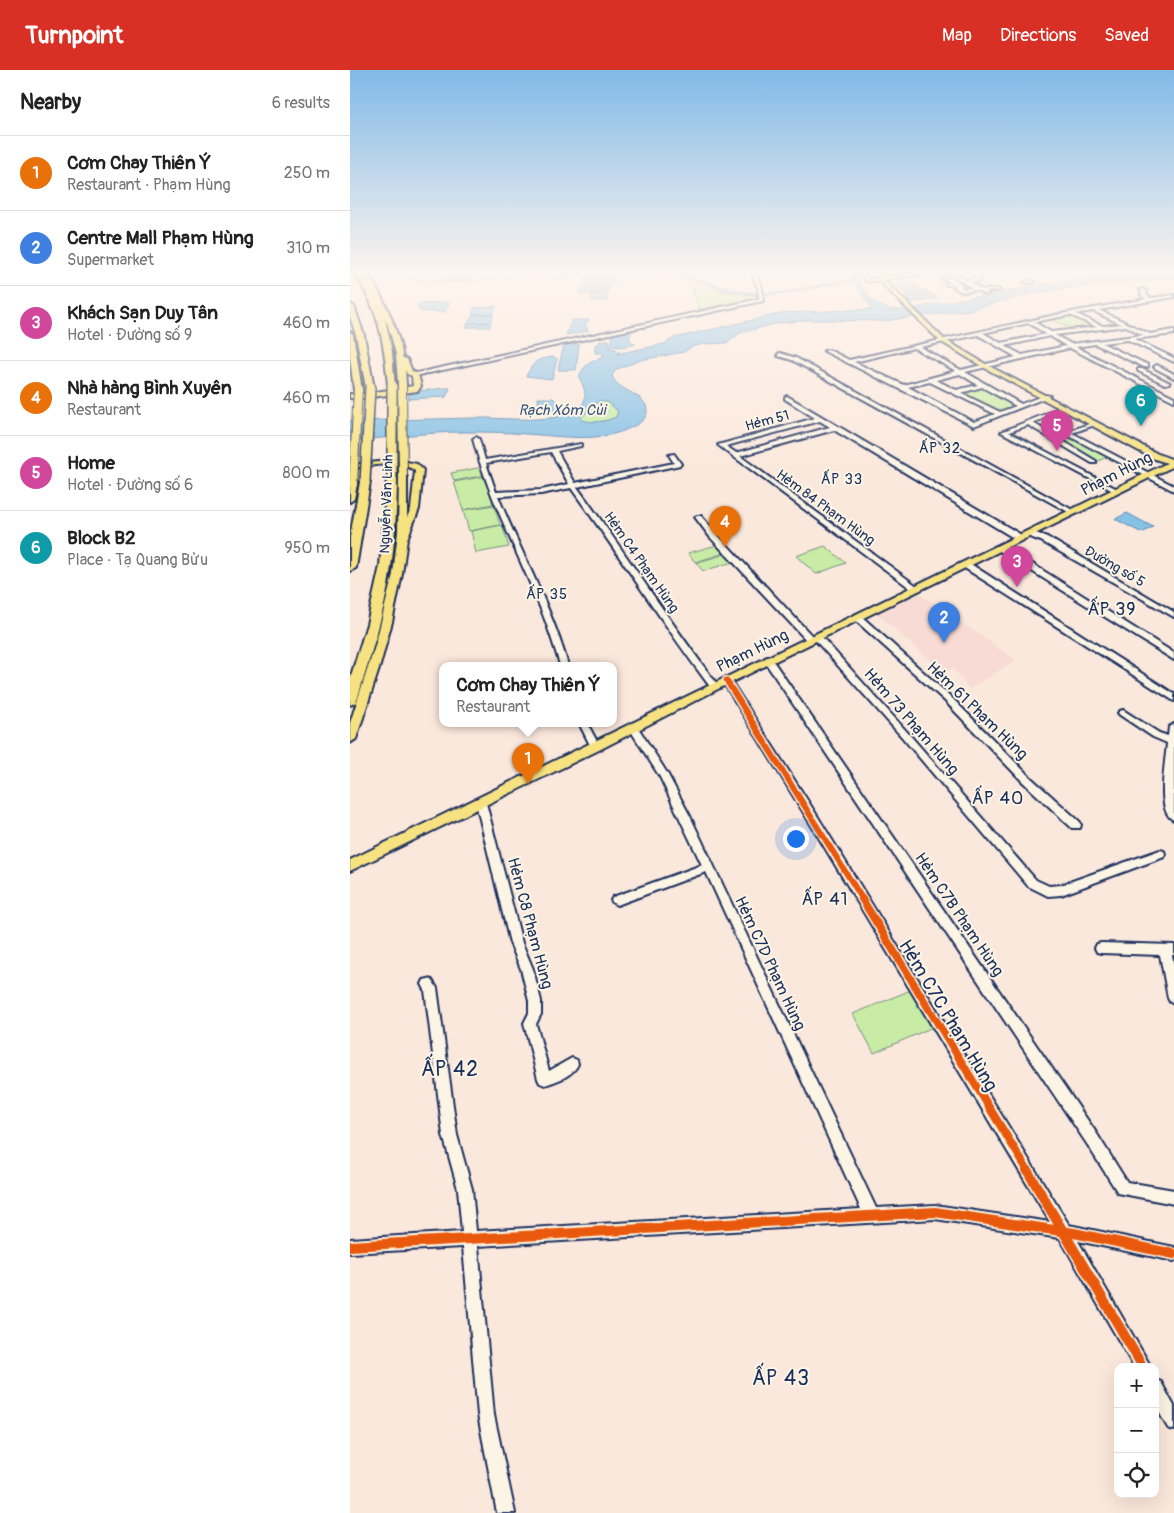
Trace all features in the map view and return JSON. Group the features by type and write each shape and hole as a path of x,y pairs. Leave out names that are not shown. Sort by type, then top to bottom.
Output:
{"highway":[{"name":"Nguyễn Văn Linh","path":"350,568 365,482 370,388 361,338"},
{"name":"Nguyễn Văn Linh","path":"350,700 365,655 380,593 398,478 397,384 386,338"}],"main road":[{"path":"350,338 353,368 358,390 353,484 350,499"},
{"name":"Nguyễn Văn Linh","path":"395,338 402,360 397,384"},
{"path":"944,340 987,365 1172,462"},
{"path":"350,396 357,397 413,390 417,386 415,374 409,373 405,360 402,360"},
{"path":"1046,396 1065,408 1096,423"},
{"name":"Phạm Hùng","path":"350,866 634,728 726,680 1001,548 1036,535 1074,512 1148,477 1172,462"},
{"path":"350,467 410,463 418,467 416,509 402,542"},
{"name":"Nguyễn Văn Linh","path":"350,739 378,654 394,592 402,542 398,478"}],"street":[{"path":"415,374 582,338"},
{"path":"850,361 950,338"},
{"path":"987,338 1022,357"},
{"path":"1000,345 1031,338"},
{"path":"1058,338 1174,399"},
{"path":"903,387 1071,346 1127,338"},
{"path":"1130,338 1174,360"},
{"path":"1096,343 1167,383"},
{"path":"915,346 1020,406"},
{"path":"828,351 974,424 1046,396"},
{"path":"780,355 794,359 1074,512"},
{"path":"1157,367 1174,376"},
{"path":"931,380 999,414"},
{"path":"1149,387 1174,381"},
{"path":"956,392 983,385"},
{"name":"Đường số 5","path":"787,398 876,453 1036,535 1174,615"},
{"path":"1065,408 1004,432 1117,491"},
{"name":"Hẻm 51","path":"721,445 820,419"},
{"path":"1028,422 1094,462"},
{"path":"1053,437 1096,423"},
{"path":"736,455 834,428"},
{"path":"1066,433 1174,489"},
{"path":"476,439 494,494 553,629 563,662"},
{"path":"482,462 579,445"},
{"name":"Hẻm 84 Phạm Hùng","path":"721,445 917,589"},
{"name":"Hẻm C4 Phạm Hùng","path":"553,450 573,486 618,548 681,642 714,686"},
{"path":"494,494 541,492 678,464 672,455"},
{"path":"1075,470 1110,456"},
{"name":"Hẻm 73 Phạm Hùng","path":"698,517 713,535 814,638 905,735 1032,883 1048,891 1061,890 1160,854"},
{"path":"1001,548 1174,656"},
{"path":"966,565 1174,698"},
{"name":"Hẻm 61 Phạm Hùng","path":"857,618 948,699 1026,779 1076,824"},
{"name":"Hẻm C7B Phạm Hùng","path":"768,660 1123,1188 1174,1197"},
{"name":"Hẻm C7C Phạm Hùng","path":"726,680 814,820 1064,1231 1141,1363"},
{"path":"1123,713 1156,734 1173,734 1169,810 1174,816"},
{"path":"585,727 595,747"},
{"name":"Hẻm C7D Phạm Hùng","path":"634,728 664,776 872,1216"},
{"name":"Hẻm C8 Phạm Hùng","path":"481,803 516,943 527,969 535,1001 535,1014 530,1023 545,1079 557,1075 572,1064"},
{"path":"617,900 708,867"},
{"path":"1101,948 1170,950 1174,998"},
{"path":"428,984 431,988 450,1134 465,1189 486,1415 506,1513"},
{"path":"350,1246 935,1212 1064,1231 1174,1254"},
{"path":"1159,1395 1174,1422"}],"shaded area":[{"path":"917,592 1016,660 969,689 953,668 944,672 875,612"}],"green space":[{"path":"980,387 1013,406 998,410 962,393"},
{"path":"601,401 615,408 618,412 616,417 598,422 588,422 580,419 596,403"},
{"path":"1066,433 1107,457 1096,462 1054,438"},
{"path":"483,467 486,475 454,481 451,473"},
{"path":"486,476 493,504 463,510 454,482"},
{"path":"494,505 500,525 469,531 463,510"},
{"path":"502,525 509,547 476,553 471,531"},
{"path":"717,545 725,553 695,562 688,553"},
{"path":"825,546 846,563 816,574 796,556"},
{"path":"725,554 733,562 703,571 696,563"},
{"path":"911,990 933,1027 874,1053 853,1014"}],"water":[{"path":"612,338 629,338 635,344 625,347 611,346"},
{"path":"673,338 734,338 728,343 704,344 691,347 684,352 641,360 617,369 612,375 615,381 643,401 647,412 645,417 636,425 621,432 581,438 503,432 450,432 350,441 350,421 473,418 540,419 566,415 576,410 585,399 579,377 583,369 589,364 604,357 602,353 595,353 595,345 599,344 600,341 609,340 610,348 620,352 617,354 664,344","holes":["606,402 618,412 616,417 598,422 588,422 580,419 596,403"]},
{"path":"579,344 576,370 559,370 564,345"},
{"path":"554,357 557,359 552,379 526,376 537,361"},
{"path":"450,388 446,397 408,399 409,395 417,391"},
{"path":"538,398 553,398 559,403 556,410 539,411"},
{"path":"1127,513 1153,527 1142,533 1115,519"}],"cycle path":[{"path":"726,680 814,820 1064,1231 1141,1363"},
{"path":"350,1246 935,1212 1074,1233 1174,1254"}],"place":[{"name":"Block B2","path":"1141,426"},
{"name":"Home","path":"1057,451"},
{"name":"Nhà hàng Bình Xuyên","path":"725,547"},
{"name":"Khách Sạn Duy Tân","path":"1017,587"},
{"name":"Centre Mall Phạm Hùng","path":"944,643"},
{"name":"Cơm Chay Thiên Ý","path":"528,784"}],"district":[{"name":"ẤP 32","path":"940,448"},
{"name":"ẤP 33","path":"842,479"},
{"name":"ẤP 35","path":"547,594"},
{"name":"ẤP 39","path":"1112,609"},
{"name":"ẤP 40","path":"998,798"},
{"name":"ẤP 41","path":"825,899"},
{"name":"ẤP 42","path":"450,1069"},
{"name":"ẤP 43","path":"781,1378"}],"water label":[{"name":"Rạch Xóm Củi","path":"562,410"}]}
